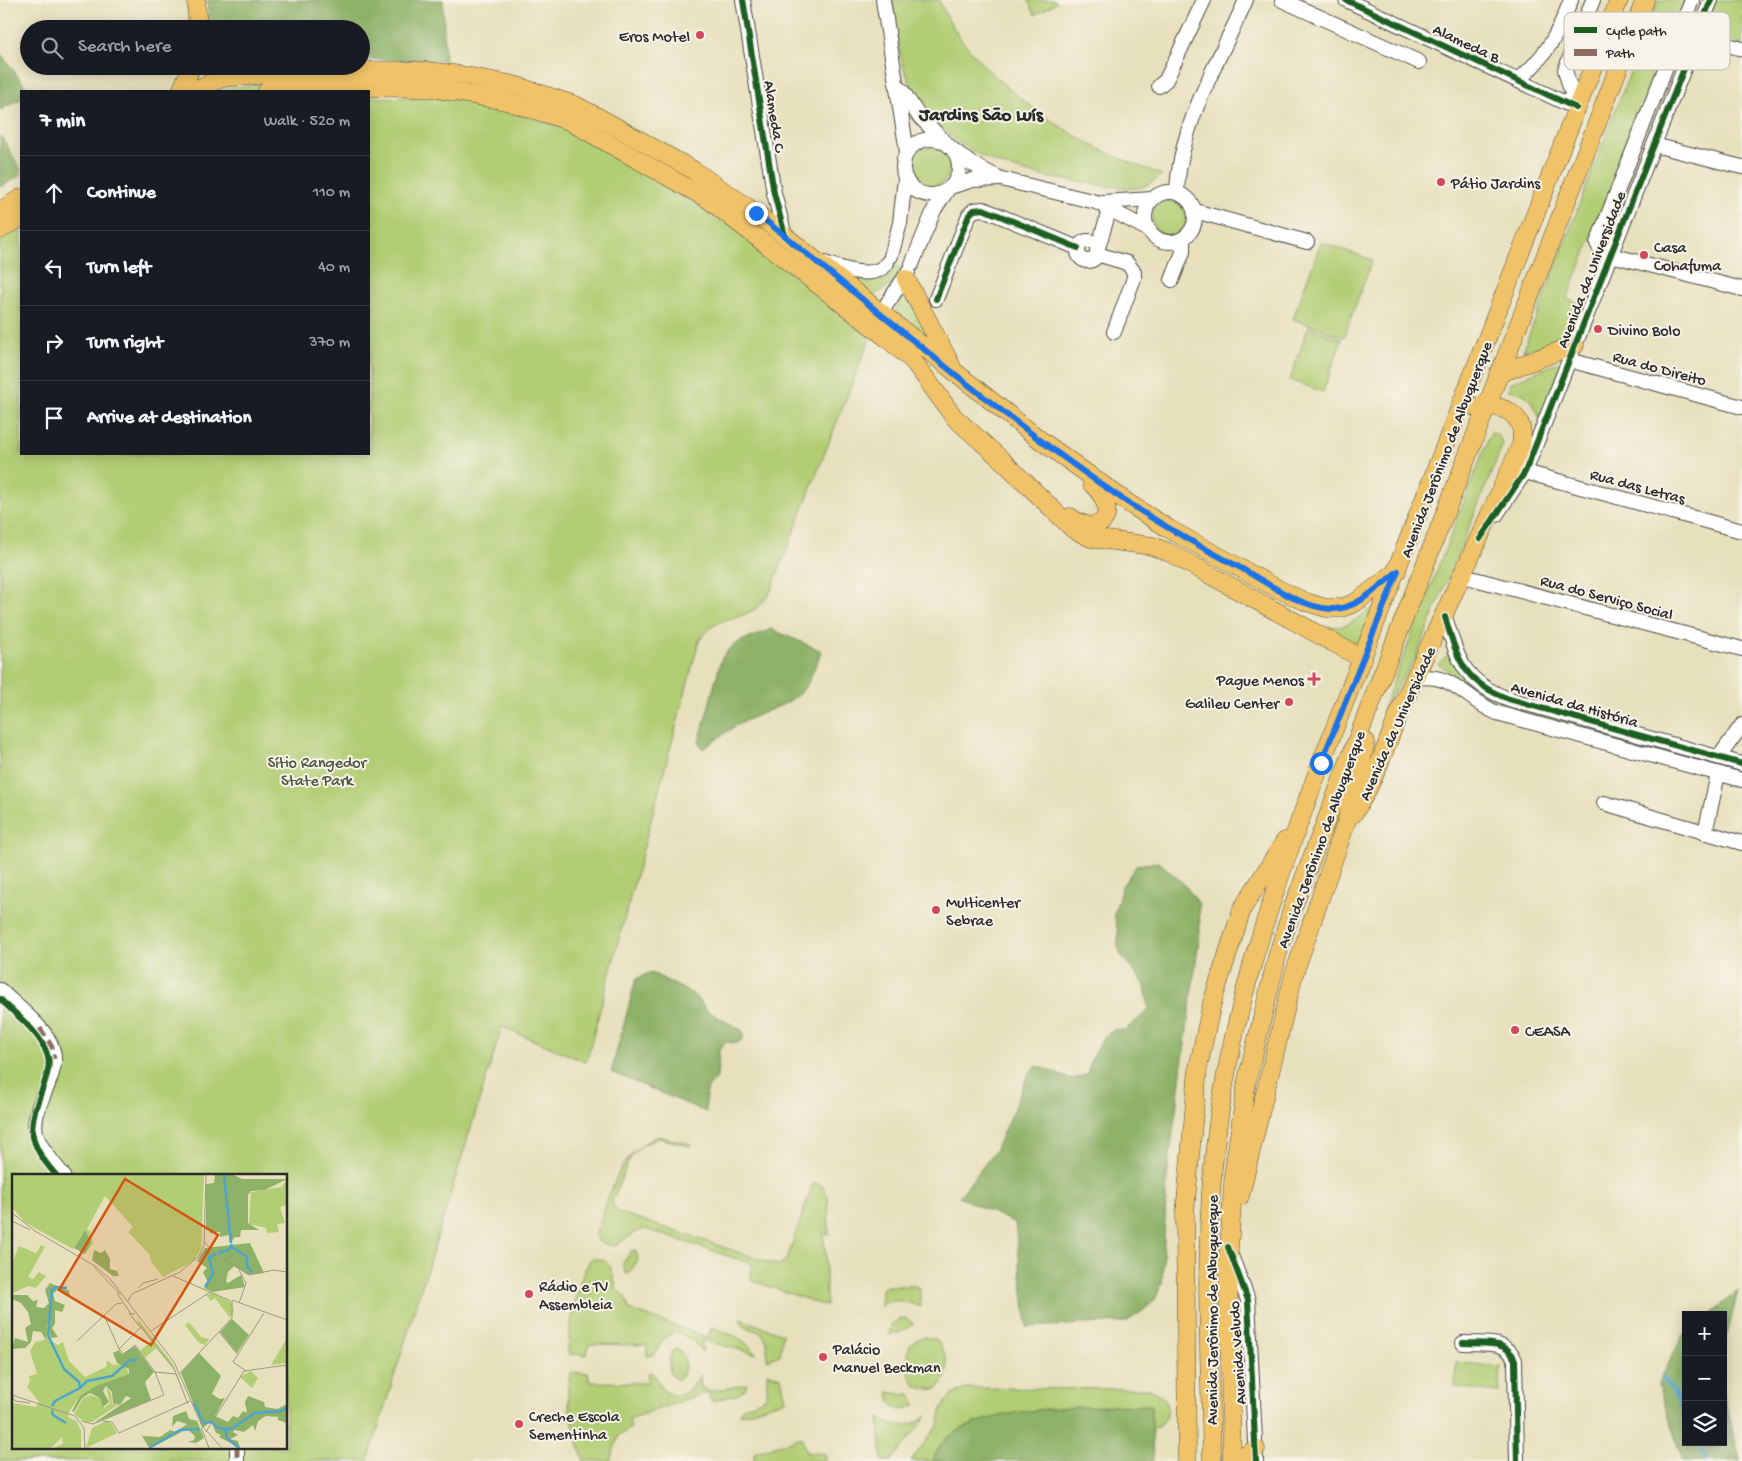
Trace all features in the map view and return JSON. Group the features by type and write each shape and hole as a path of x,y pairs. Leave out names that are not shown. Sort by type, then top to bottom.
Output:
{"main road":[{"name":"Avenida Jerônimo de Albuquerque","path":"1614,12 1619,0"},
{"name":"Avenida Jerônimo de Albuquerque","path":"1640,12 1645,0"},
{"name":"Avenida Jerônimo de Albuquerque","path":"1212,1461 1209,1236 1213,1165 1227,1067 1256,947 1302,813 1534,223 1591,70"},
{"name":"Avenida Jerônimo de Albuquerque","path":"1232,1461 1228,1247 1234,1170 1247,1080 1278,953 1293,907 1377,688 1617,70"},
{"path":"370,71 426,71 461,75 514,85 574,105 693,170 756,213 955,372 1090,476 1170,529 1306,602 1326,608 1346,607 1359,601 1398,571"},
{"path":"181,90 188,75"},
{"path":"194,90 215,80 248,75"},
{"path":"277,90 307,87 384,86 459,91 538,110 587,130 709,200 735,218 906,355 954,417 1079,533 1097,540 1152,546 1168,552 1363,659"},
{"path":"0,211 20,199"},
{"path":"0,230 20,218"},
{"path":"909,271 955,372"},
{"path":"1498,374 1572,352"},
{"name":"Avenida da Universidade","path":"1346,822 1370,785 1414,679 1480,539 1522,438 1521,427 1512,414 1502,408 1486,406 1460,410"},
{"path":"954,417 1013,464 1076,521 1090,525 1103,521 1108,509 1104,498 1039,438"},
{"path":"1346,822 1377,688"},
{"path":"1187,1461 1186,1213 1198,1068 1212,1003 1242,909 1302,813"},
{"name":"Avenida Jerônimo de Albuquerque","path":"1228,1247 1294,974 1346,822"},
{"path":"1236,1461 1256,1455"}],"street":[{"path":"188,0 197,15"},
{"name":"Alameda C","path":"743,0 774,193 785,236"},
{"path":"815,260 868,273 879,270 889,259 900,223 905,179 903,170 907,152 897,78 883,0"},
{"path":"1159,86 1166,80 1204,0"},
{"path":"1177,193 1178,173 1194,117 1246,0"},
{"path":"1282,0 1419,62"},
{"name":"Alameda B","path":"1346,0 1576,108"},
{"path":"1567,12 1572,0"},
{"path":"1588,12 1593,0"},
{"name":"Avenida da Universidade","path":"1687,12 1692,0"},
{"name":"Avenida da Universidade","path":"1706,12 1711,0"},
{"path":"1518,81 1549,50 1564,19"},
{"path":"1730,46 1742,50"},
{"path":"1565,70 1576,108"},
{"name":"Avenida da Universidade","path":"1610,255 1598,248 1598,236 1664,70"},
{"name":"Avenida da Universidade","path":"1480,539 1525,472 1684,70"},
{"path":"897,78 908,102 926,124 970,163 1001,179 1096,202 1149,230"},
{"path":"881,313 909,271 934,210 950,189 960,169 952,148 940,140 921,140 907,152"},
{"path":"1654,145 1742,167"},
{"path":"905,179 918,193 928,196 972,180 1001,179"},
{"path":"756,213 772,208 774,193"},
{"path":"1177,193 1188,200 1195,211 1194,224 1176,241 1154,237 1149,230 1145,214 1153,199 1160,194 1177,193"},
{"path":"1096,202 1153,199"},
{"path":"1097,253 1110,208"},
{"path":"936,299 969,214 974,210 983,209 1078,248 1084,242 1091,242 1096,245 1097,253"},
{"path":"1195,211 1307,242"},
{"path":"1097,253 1127,262 1134,272 1134,278 1114,332"},
{"path":"1610,255 1742,289"},
{"name":"Rua do Direito","path":"1572,352 1742,407"},
{"name":"Rua das Letras","path":"1525,472 1742,531"},
{"name":"Rua do Serviço Social","path":"1463,576 1742,649"},
{"name":"Avenida da História","path":"1444,617 1455,652 1462,667 1477,684 1508,699 1742,764"},
{"path":"1449,682 1458,675 1462,667"},
{"name":"Avenida da História","path":"1414,679 1431,676 1449,682 1477,703 1497,713 1742,780"},
{"path":"1719,757 1742,725"},
{"path":"1705,833 1718,774"},
{"path":"1604,803 1742,843"},
{"path":"0,990 42,1031 52,1047 54,1065 35,1125 36,1136 43,1150 62,1174"},
{"name":"Avenida Veludo","path":"1228,1247 1248,1300 1256,1455"},
{"path":"1463,1343 1502,1345 1512,1353 1515,1360 1517,1461"},
{"path":"237,1448 237,1461"}],"green space":[{"path":"207,0 443,0 445,61 370,59 370,20 209,20"},
{"path":"893,0 939,0 950,22 965,44 982,64 1023,100 1097,148 1162,175 1143,187 1113,187 1028,173 979,155 938,124 922,103 908,78 899,50"},
{"path":"1028,0 1055,0 1057,2 1035,15"},
{"path":"1658,0 1686,0 1681,12 1653,12"},
{"path":"1715,0 1742,0 1742,45 1730,41 1730,12 1710,12"},
{"path":"0,53 28,90 20,90 20,100 0,110"},
{"path":"1631,70 1658,70 1567,299 1585,306 1572,339 1523,351"},
{"path":"287,79 254,90 219,90"},
{"name":"Sítio Rangedor State Park","path":"370,97 466,99 563,127 725,219 870,338 769,595 755,609 720,622 699,641 586,1062 502,1027 368,1461 0,1461 0,235 20,223 20,455 370,455"},
{"path":"0,134 20,168 20,176 0,187"},
{"path":"934,147 941,150 947,156 950,167 949,175 941,184 934,187 926,187 919,184 911,175 910,163 913,156 922,148"},
{"path":"1169,201 1176,202 1181,206 1185,211 1185,225 1181,230 1176,234 1169,235 1162,234 1157,230 1153,225 1152,218 1153,211 1157,206 1162,202"},
{"path":"1321,242 1372,260 1344,337 1293,319"},
{"path":"893,265 904,269 899,279 873,296 844,273 855,277 876,280 888,277"},
{"path":"903,293 907,293 941,350 895,313"},
{"path":"1308,327 1342,339 1323,392 1290,380"},
{"path":"1562,361 1540,419 1528,398 1520,392 1508,390 1510,383"},
{"path":"1491,432 1498,435 1503,444 1415,659 1382,711"},
{"path":"1370,609 1372,610 1360,646 1328,629 1329,626 1346,625"},
{"path":"771,629 822,651 808,683 800,694 786,703 738,724 703,749 699,743 721,660 731,647 737,643"},
{"path":"1450,652 1475,687 1498,701 1742,769 1742,775 1517,713 1492,704 1482,699 1438,664"},
{"path":"1159,862 1184,884 1199,904 1200,932 1167,1177 1162,1283 1155,1300 1126,1322 1027,1327 1015,1223 959,1197 995,1151 1029,1073 1036,1066 1067,1078 1080,1077 1087,1074 1103,1037 1114,1030 1125,1030 1149,1010 1145,985 1122,957 1118,947 1118,932 1114,914 1122,886 1137,865"},
{"path":"649,973 693,994 709,1012 743,1031 743,1039 737,1043 726,1042 719,1050 717,1077 708,1088 706,1112 611,1072 636,979"},
{"path":"658,1136 691,1144 690,1146 659,1138 641,1146"},
{"path":"640,1147 631,1156 613,1199 612,1204 618,1212 779,1265 787,1259 813,1183 822,1185 828,1196 829,1234 823,1235 826,1255 826,1306 750,1280 752,1268 750,1263 645,1229 638,1231 614,1246 599,1242 595,1236 611,1189 624,1164 633,1153"},
{"path":"632,1250 636,1251 638,1260 629,1273 626,1274 623,1263"},
{"path":"592,1258 604,1260 610,1266 617,1289 625,1297 630,1310 708,1337 711,1327 741,1340 756,1354 702,1340 702,1352 695,1342 677,1332 666,1337 654,1354 647,1356 647,1345 589,1344 587,1355 568,1354 572,1318 578,1289"},
{"path":"887,1286 916,1286 920,1289 920,1307 895,1301 890,1301 881,1306 882,1289"},
{"path":"1738,1291 1727,1336 1727,1311 1714,1311"},
{"path":"740,1319 783,1334 780,1355 767,1360 767,1342 762,1333 743,1326"},
{"path":"900,1319 907,1319 914,1324 899,1333 896,1332 889,1335 891,1325"},
{"path":"925,1337 936,1339 946,1358 947,1371 937,1389 917,1386 913,1383 909,1374 908,1355 910,1346 916,1340"},
{"path":"1682,1337 1682,1446 1727,1446 1727,1407 1740,1461 1683,1461 1658,1384"},
{"path":"678,1349 685,1360 685,1369 678,1380 670,1374 669,1365 673,1350"},
{"path":"1456,1362 1501,1367 1499,1392 1455,1387"},
{"path":"572,1372 588,1373 590,1382 647,1383 648,1373 650,1372 665,1391 676,1395 681,1395 690,1389 700,1375 701,1388 713,1391 747,1384 745,1389 736,1395 711,1401 708,1392 629,1419 631,1428 619,1435 610,1461 584,1461 574,1429 569,1403 569,1380"},
{"path":"767,1373 781,1377 786,1400 740,1415 742,1408 765,1398 767,1392"},
{"path":"969,1388 1150,1389 1162,1396 1168,1410 1159,1427 1152,1428 1151,1405 1072,1408 1016,1413 966,1427 944,1441 932,1461 911,1461 939,1424 941,1411 946,1402 953,1394"},
{"path":"888,1392 906,1395 909,1393 916,1405 897,1409 891,1403"},
{"path":"1151,1405 1153,1461 932,1461 946,1439 965,1427 988,1419 1044,1409"},
{"path":"927,1416 891,1461 882,1461 879,1418 891,1424 903,1425"},
{"path":"802,1437 806,1452 825,1454 825,1461 754,1461 754,1453"}],"waterway":[{"path":"1662,1377 1676,1396 1682,1409"},
{"path":"1700,1446 1706,1461"}],"marked path":[{"path":"40,1028 52,1047 54,1059"},
{"path":"237,1448 237,1461"}],"cycle path":[{"path":"743,0 774,193 785,236"},
{"path":"1346,0 1576,108"},
{"path":"1706,12 1711,0"},
{"path":"1480,539 1525,472 1683,70"},
{"path":"936,299 969,215 974,210 983,209 1078,248"},
{"path":"1445,617 1454,646 1465,668 1481,685 1494,692 1509,699 1742,764"},
{"path":"0,999 39,1038 47,1054 48,1069 35,1110 32,1131 39,1151 55,1174"},
{"path":"1228,1247 1248,1300 1256,1461"},
{"path":"1463,1343 1494,1344 1506,1349 1515,1360 1517,1461"}],"place":[{"name":"Eros Motel","path":"700,35"},
{"name":"Pátio Jardins","path":"1441,182"},
{"name":"Casa Cohafuma","path":"1644,255"},
{"name":"Divino Bolo","path":"1598,329"},
{"name":"Pague Menos","path":"1314,679"},
{"name":"Galileu Center","path":"1289,702"},
{"name":"Multicenter Sebrae","path":"936,910"},
{"name":"CEASA","path":"1515,1030"},
{"name":"Rádio e TV Assembleia","path":"529,1294"},
{"name":"Palácio Manuel Beckman","path":"823,1357"},
{"name":"Creche Escola Sementinha","path":"519,1424"}],"district":[{"name":"Jardins São Luís","path":"981,113"}],"route":[{"path":"756,213 1078,468 1128,503 1170,529 1278,589 1320,607 1333,609 1356,603 1398,571 1321,763"}]}
